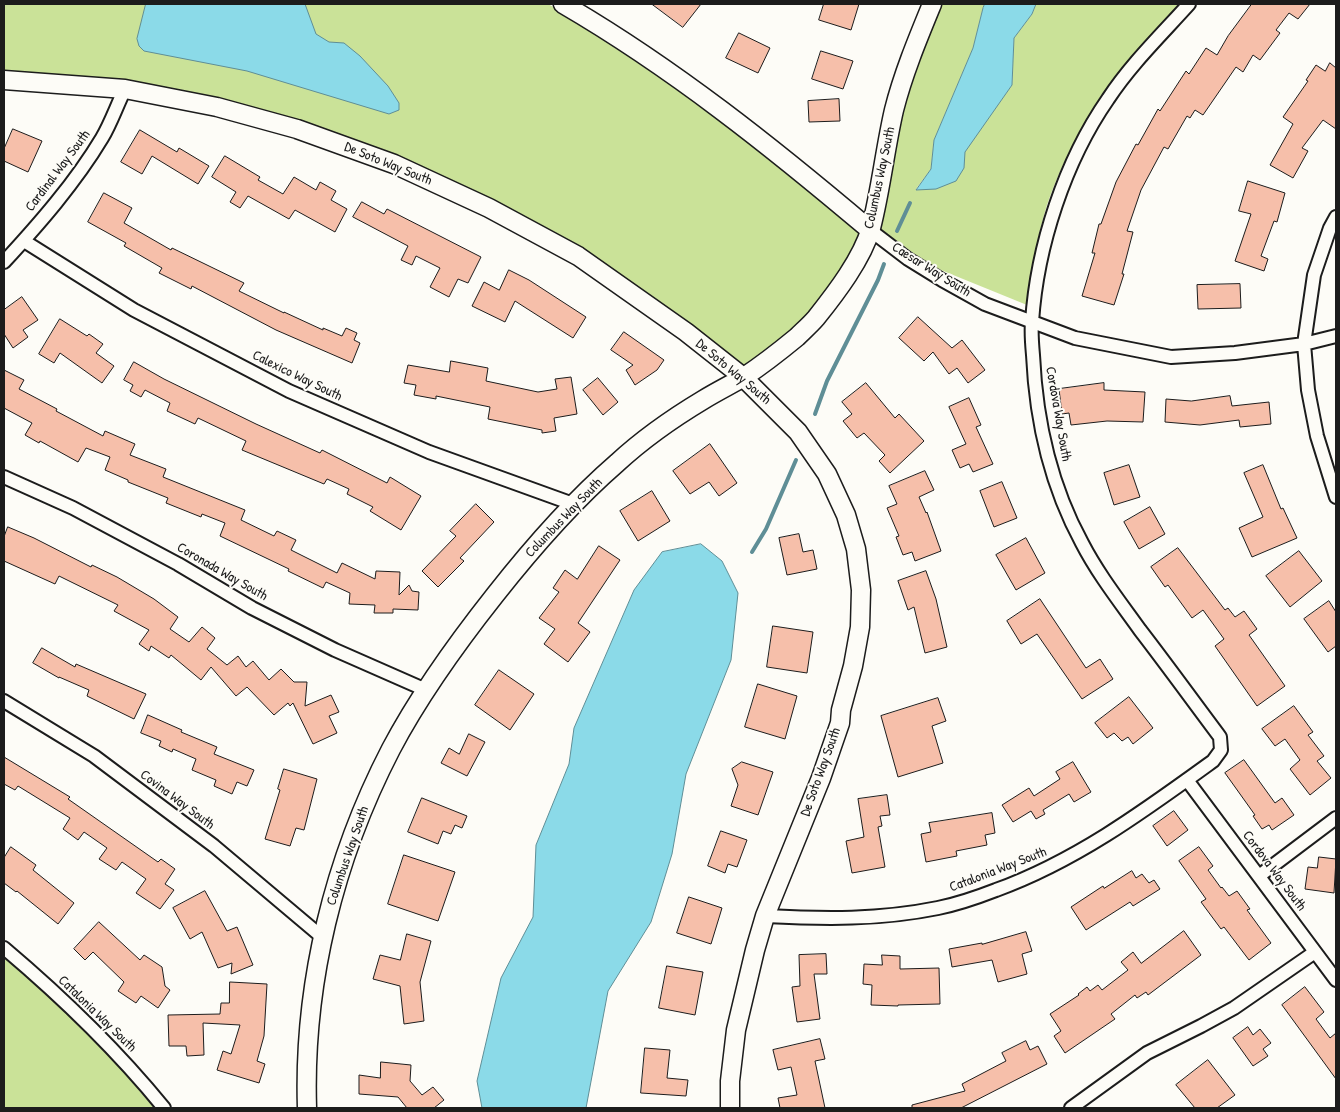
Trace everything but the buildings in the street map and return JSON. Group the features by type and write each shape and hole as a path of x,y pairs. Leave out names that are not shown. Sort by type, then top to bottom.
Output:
{"street":[{"name":"Caesar Way South","path":"563,4 670,72 735,119 908,259 985,304 1074,338 1171,357 1235,353 1304,344 1336,336"},
{"name":"Columbus Way South","path":"307,1108 309,1027 322,937 340,871 366,802 392,748 426,690 466,632 519,564 573,504 617,462 661,428 743,377 781,350 813,322 857,260 870,230 895,107 908,66 932,4"},
{"name":"Cordova Way South","path":"1063,861 1108,836 1213,761 1221,750 1220,737 1111,590 1082,543 1065,508 1044,442 1034,385 1032,322 1040,268 1054,207 1079,148 1108,98 1148,49 1189,4"},
{"name":"De Soto Way South","path":"4,80 125,89 217,108 297,128 403,168 489,208 578,256 686,332 743,377 798,432 827,474 846,515 856,549 862,590 860,627 853,666 841,710 840,723 765,916 755,950 736,1030 730,1080 730,1108"},
{"name":"Cardinal Way South","path":"4,262 24,241 72,182 103,137 125,89"},
{"path":"1336,217 1330,228 1314,276 1304,344 1308,390 1317,436 1336,497"},
{"name":"Calexico Way South","path":"24,241 134,310 289,391 429,452 573,504"},
{"name":"Coronada Way South","path":"4,477 73,508 178,564 252,608 335,650 426,690"},
{"name":"Covina Way South","path":"4,701 94,756 214,846 322,937"},
{"name":"Cordova Way South","path":"1187,780 1336,980"},
{"path":"1259,876 1336,818"},
{"name":"Catalonia Way South","path":"765,916 832,919 882,917 940,908 1020,881 1063,861"},
{"name":"Catalonia Way South","path":"4,948 78,1013 136,1074 164,1108"},
{"path":"1071,1108 1147,1053 1234,1008 1315,952"}],"green space":[{"path":"4,4 548,4 590,28 730,125 862,233 833,283 794,328 754,362 747,365 737,365 439,175 394,154 239,104 196,95 4,73"},
{"path":"940,4 985,4 973,48 934,140 931,169 916,189 964,168 964,152 1012,85 1014,38 1032,14 1036,4 1180,4 1109,84 1078,135 1052,191 1043,217 1030,280 1027,305 936,268 878,227 912,62 937,9 942,6"},
{"path":"4,957 82,1029 119,1067 154,1108 4,1108"}],"water":[{"path":"146,4 305,4 316,34 329,42 344,43 360,56 388,86 399,103 399,110 389,114 247,71 144,51 139,46 137,39"},
{"path":"985,4 1036,4 1032,14 1014,38 1012,85 965,152 964,168 956,181 936,189 916,190 931,169 934,140 973,48"},
{"path":"701,544 722,561 738,593 731,660 686,774 672,854 651,922 608,991 586,1108 482,1108 477,1081 501,978 533,917 536,845 569,764 574,728 634,590 662,552"}],"waterway":[{"path":"897,231 910,203"},
{"path":"815,414 827,381 878,280 884,264"},
{"path":"752,552 766,529 796,460"}]}
